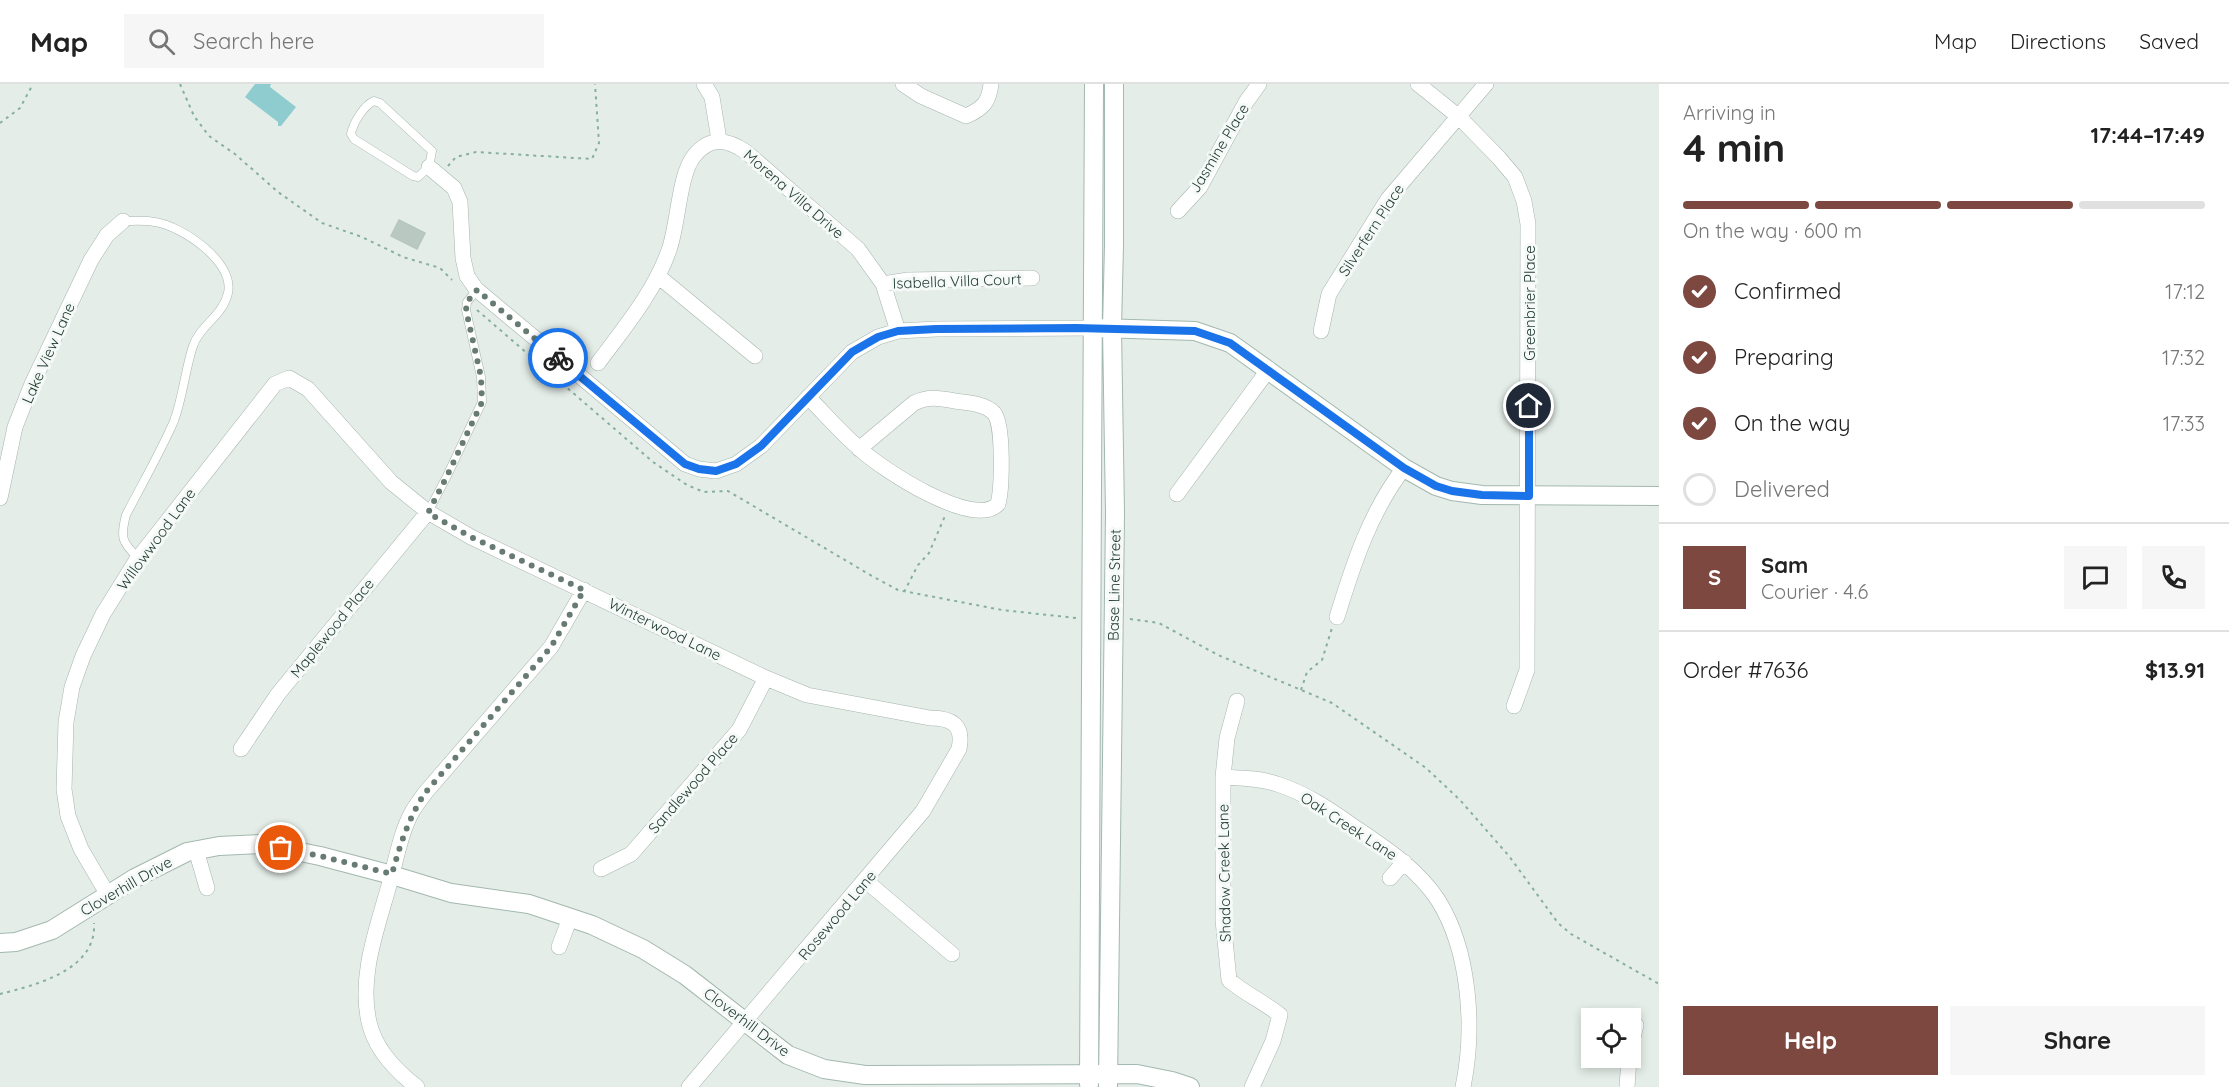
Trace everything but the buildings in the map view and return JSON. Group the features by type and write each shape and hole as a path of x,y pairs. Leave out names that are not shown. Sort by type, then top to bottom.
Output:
{"main road":[{"name":"Base Line Street","path":"1089,1081 1094,84"},
{"name":"Base Line Street","path":"1108,1081 1115,513 1112,328 1114,84"},
{"path":"1093,328 1195,331 1230,343 1404,468 1436,486 1452,491 1482,495 1659,496"},
{"name":"Cloverhill Drive","path":"0,943 16,942 52,930 135,878 187,852 219,846 261,844 392,874 451,893 529,904 592,925 643,949 685,975 788,1055 824,1069 865,1075 963,1080 1108,1081 1137,1074 1190,1087"}],"street":[{"path":"598,363 624,329 658,276 669,251 686,173 693,157 719,140 712,97 704,84"},
{"path":"903,84 921,96 966,116 982,109 990,96 991,84"},
{"name":"Jasmine Place","path":"1178,211 1200,187 1246,102 1259,84"},
{"name":"Greenbrier Place","path":"1418,84 1458,117 1499,158 1515,177 1524,201 1529,248 1527,670 1514,706"},
{"name":"Silverfern Place","path":"1321,331 1329,294 1388,199 1486,84"},
{"name":"Morena Villa Drive","path":"719,140 733,143 746,152 858,249 883,284 898,331"},
{"path":"434,171 454,188 460,202 463,258 467,276 477,290 685,464 699,469 716,471 736,464 761,446 852,352 878,337 898,331 936,329 1093,328"},
{"name":"Lake View Lane","path":"0,498 15,427 32,384 91,260 107,235 123,221"},
{"path":"658,276 754,356"},
{"name":"Isabella Villa Court","path":"883,284 908,280 1032,278"},
{"path":"1178,494 1269,369"},
{"name":"Willowwood Lane","path":"108,895 81,849 68,816 64,789 66,722 72,687 83,656 103,614 138,558 275,384 289,378"},
{"name":"Winterwood Lane","path":"289,378 308,389 391,482 428,513 471,537 766,678 807,695 930,718 943,718 952,721 958,729"},
{"path":"808,397 859,449 884,469 950,504 980,510 988,510 998,504 1000,489 998,421 994,413 980,405 923,398 859,449"},
{"path":"1337,617 1366,531 1388,488 1404,468"},
{"name":"Maplewood Place","path":"241,749 285,685 428,513"},
{"path":"417,1087 399,1073 384,1053 369,1023 366,991 370,956 401,839 412,812 425,793 551,647 584,590"},
{"name":"Sandlewood Place","path":"601,869 631,854 732,739 766,678"},
{"name":"Shadow Creek Lane","path":"1237,701 1227,738 1223,777 1223,920 1229,980 1242,991 1262,1000 1280,1015 1274,1041 1252,1087"},
{"name":"Rosewood Lane","path":"689,1087 866,881 929,801 959,749 961,739 958,729"},
{"name":"Oak Creek Lane","path":"1223,777 1275,783 1306,795 1404,862 1438,900 1459,949 1467,992 1468,1016 1463,1087"},
{"path":"196,850 207,888"},
{"name":"Oak Creek Lane","path":"1390,878 1404,862"},
{"path":"866,881 952,954"},
{"path":"559,947 570,918"},
{"path":"1627,1087 1628,1068"}],"lane":[{"path":"374,101 380,103 432,151 434,171 418,177 413,176 354,139 351,134 352,128 369,103 374,101"},
{"path":"123,221 156,222 177,231 210,252 223,267 228,278 228,292 222,309 194,344 174,420 126,515 122,530 125,545 138,558"},
{"path":"428,513 482,402 481,377 466,310 467,302 477,290"}],"path":[{"path":"0,123 20,108 33,84"},
{"path":"434,171 456,157 476,152 592,159 599,143 595,84"},
{"path":"444,272 448,264"},
{"path":"904,592 918,566 929,553 950,504"},
{"path":"1122,618 1159,623 1218,655 1332,703 1426,768 1460,800 1509,856 1558,923 1571,934 1659,984"},
{"path":"1301,690 1307,672 1322,660 1327,642"},
{"path":"0,994 33,986 74,965 89,948 95,934 94,921 87,908"}],"water":[{"path":"255,84 271,84 270,87 296,107 281,126 278,126 278,122 245,97"}],"way so far":[{"path":"281,848 392,874 401,839 412,812 425,793 551,647 584,590 471,537 428,513 482,402 481,377 466,310 467,302 477,290 558,358"}],"route":[{"path":"558,358 685,464 716,471 736,464 761,446 852,352 878,337 898,331 1076,328 1195,331 1230,343 1404,468 1436,486 1452,491 1482,495 1529,496 1529,406"}]}
